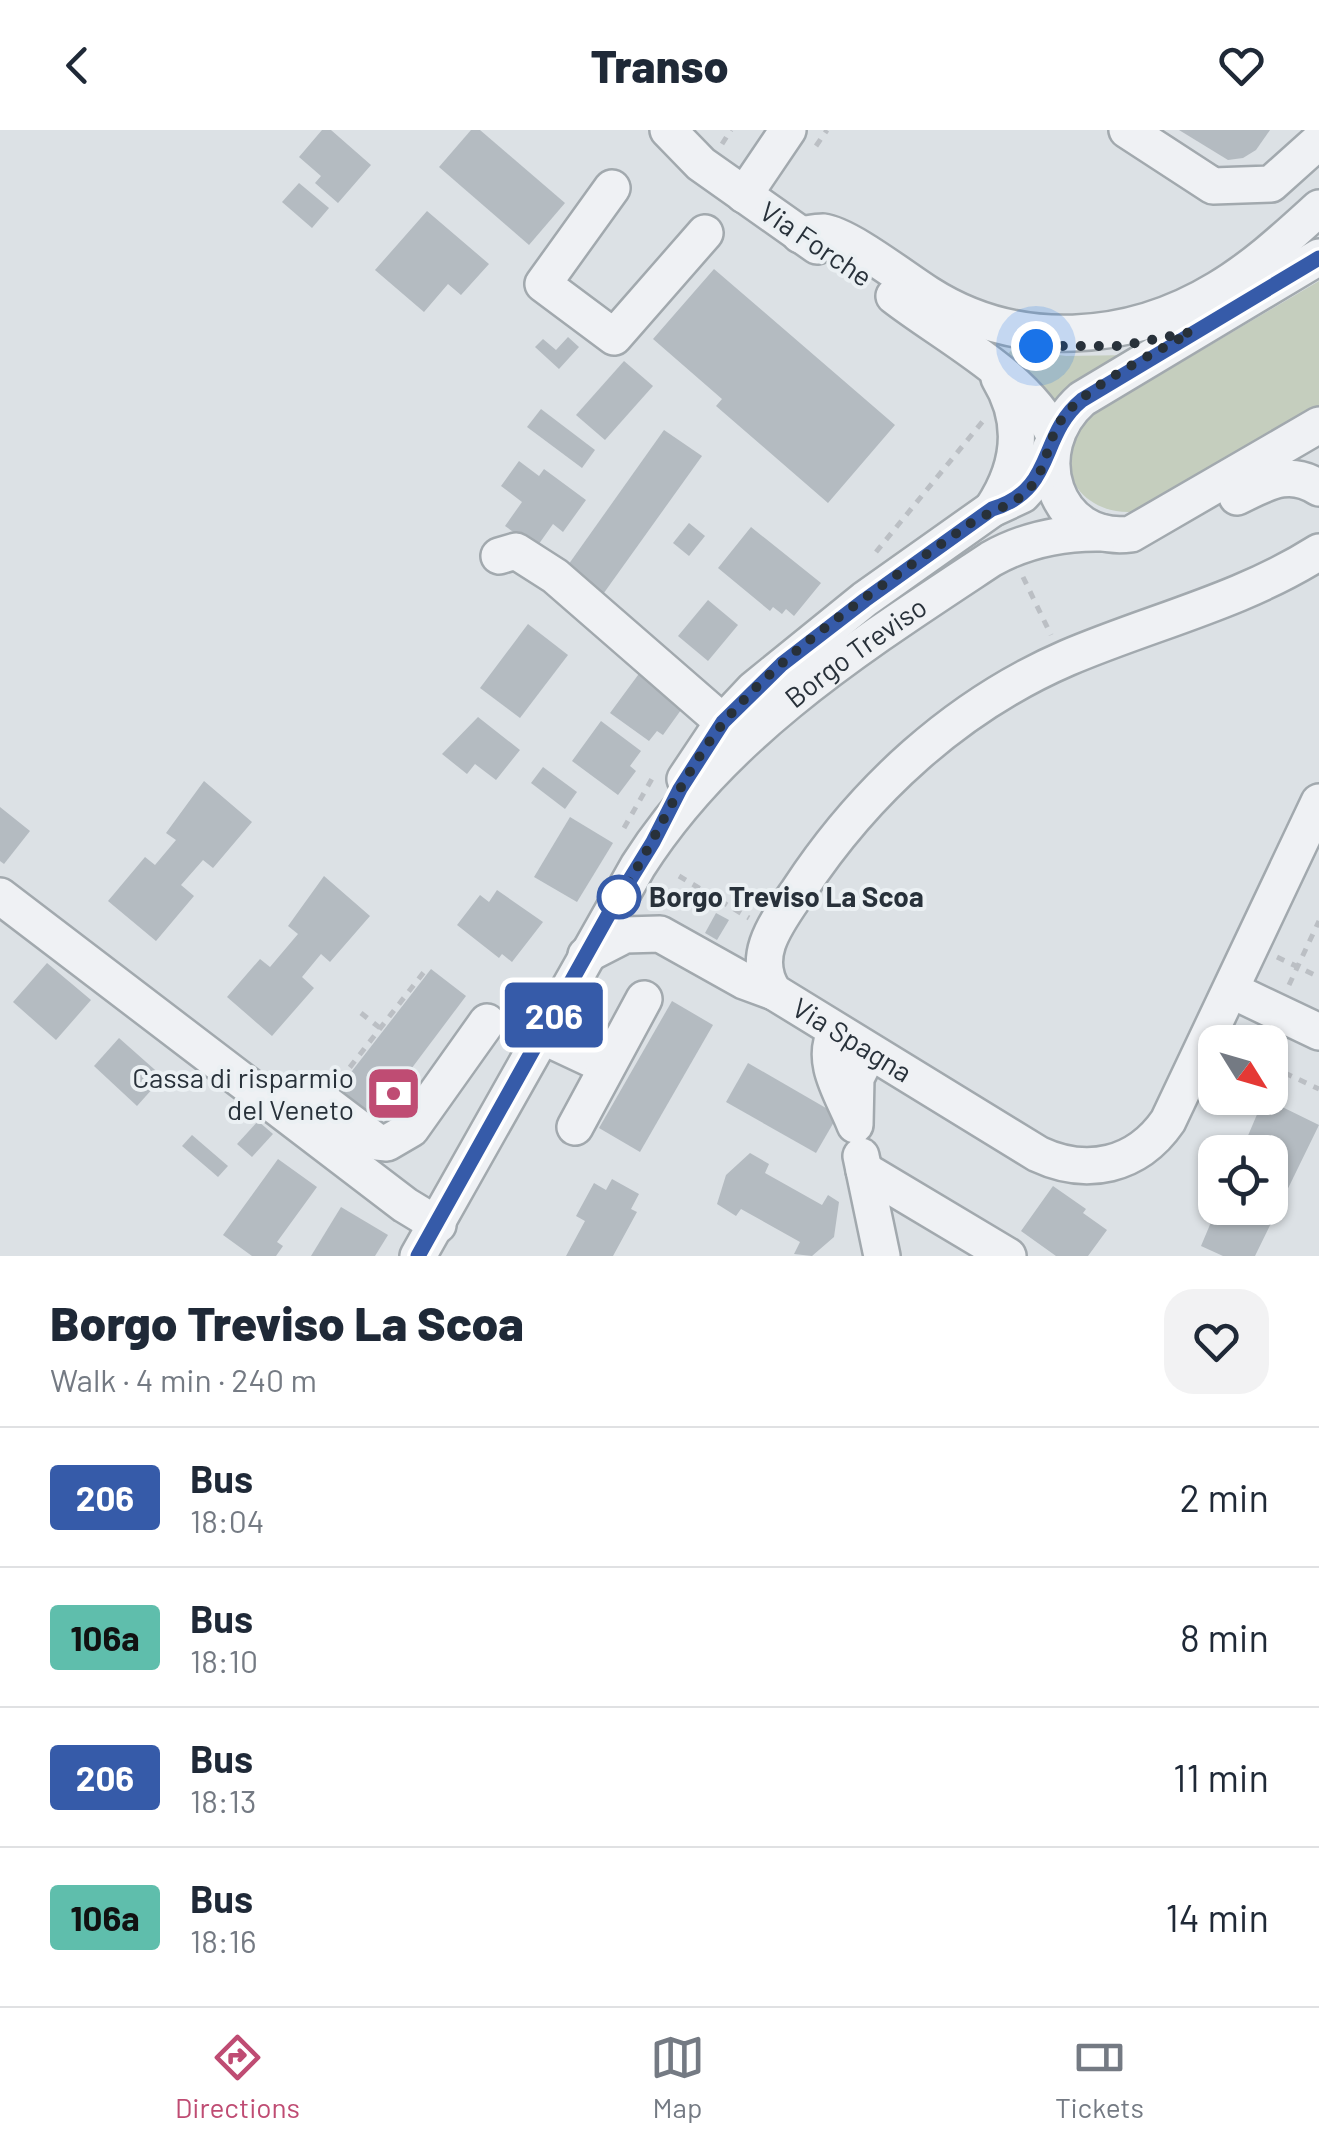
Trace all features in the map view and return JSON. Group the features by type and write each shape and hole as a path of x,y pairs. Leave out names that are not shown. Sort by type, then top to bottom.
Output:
{"street":[{"name":"Via Forche","path":"668,130 701,164 990,365 1036,408 1053,440"},
{"name":"Via Forche","path":"744,195 788,130"},
{"path":"1127,130 1212,186 1271,184 1319,141"},
{"path":"612,188 543,284 614,337 705,234"},
{"path":"800,235 821,232 839,238 931,296 976,319 1021,330 1076,334 1146,322 1196,302 1260,260 1319,208"},
{"name":"Borgo Treviso","path":"418,1256 653,842 782,664 992,509 1027,491 1046,465 1064,417 1082,400 1319,258"},
{"name":"Via Forche","path":"888,292 953,321 1036,346 1110,347 1191,332"},
{"path":"990,365 1012,404 1018,439 1012,470 992,509"},
{"path":"1139,532 1319,425"},
{"path":"1053,440 1050,468 1061,498 1086,525 1104,532"},
{"path":"1139,532 1175,529 1275,478 1298,477 1319,488"},
{"name":"Borgo Treviso","path":"733,732 806,687 991,559 1029,542 1104,532 1120,536 1139,532"},
{"path":"499,556 516,552 554,576 733,732"},
{"name":"Via Spagna","path":"1319,552 1216,604 1063,660 979,706 922,749 854,817 782,914 767,944 762,965 774,992 1038,1154 1061,1164 1097,1166 1133,1155 1162,1129 1319,802"},
{"path":"0,896 405,1205 438,1224"},
{"path":"586,955 626,935 660,934 744,981 774,992"},
{"path":"1231,990 1319,1032"},
{"path":"576,1127 644,999"},
{"path":"282,1110 300,1096 315,1096 377,1142 387,1143 411,1129 487,1022"},
{"path":"836,1032 830,1058 854,1126 882,1256"},
{"path":"542,1036 606,1066"},
{"path":"854,1126 856,1078 869,1052"},
{"path":"864,1170 1008,1256"}],"path":[{"path":"721,146 731,130"},
{"path":"872,559 992,409"},
{"path":"1017,565 1052,637"},
{"path":"679,876 751,920"},
{"path":"1283,997 1319,921"},
{"path":"1264,950 1319,977"},
{"path":"333,1088 427,968"},
{"path":"361,1013 380,1028"},
{"path":"1288,1074 1319,1089"}],"green space":[{"path":"1319,281 1319,405 1132,512 1094,503 1076,486 1068,461 1070,443 1085,419"},
{"path":"1012,349 1066,356 1130,355 1054,406 1004,359"}],"building":[{"path":"322,130 331,130 371,165 338,203 315,183 321,176 299,157"},
{"path":"471,130 480,130 565,203 529,245 439,167"},
{"path":"1179,130 1270,130 1256,150 1243,158 1228,160"},
{"path":"299,183 329,208 312,228 282,202"},
{"path":"427,211 489,264 461,295 448,284 424,312 375,270"},
{"path":"714,269 895,425 828,503 716,406 722,399 653,339"},
{"path":"568,337 579,347 559,369 535,347 543,339 556,350"},
{"path":"624,361 653,386 605,440 576,415"},
{"path":"541,409 595,450 582,468 527,427"},
{"path":"664,430 702,456 601,597 566,568"},
{"path":"519,461 539,476 544,469 586,500 563,532 553,524 536,548 505,526 522,502 501,486"},
{"path":"689,523 705,536 689,556 673,543"},
{"path":"751,527 821,583 794,616 786,609 782,614 773,607 770,611 718,568"},
{"path":"708,600 738,625 708,661 678,636"},
{"path":"528,624 568,655 520,718 480,688"},
{"path":"641,671 686,703 663,735 657,731 649,741 610,713"},
{"path":"478,717 520,750 496,780 475,764 467,774 442,754"},
{"path":"601,721 641,751 630,766 636,771 618,795 572,761"},
{"path":"543,767 577,792 565,809 531,783"},
{"path":"204,781 252,822 213,868 203,860 181,885 194,896 156,941 108,901 145,857 155,865 176,840 166,833"},
{"path":"0,807 30,831 4,864 0,861"},
{"path":"570,817 613,843 577,902 534,877"},
{"path":"324,876 370,916 330,962 321,954 302,977 314,988 272,1036 227,997 260,959 270,967 298,934 288,926"},
{"path":"497,890 543,922 512,962 502,954 499,958 457,925 480,895 489,902"},
{"path":"716,913 729,920 717,940 705,933"},
{"path":"47,963 91,1000 56,1040 13,1002"},
{"path":"431,969 466,996 372,1121 335,1093"},
{"path":"672,1001 713,1025 640,1152 599,1128"},
{"path":"119,1038 163,1077 137,1106 94,1066"},
{"path":"748,1063 838,1115 816,1153 726,1102"},
{"path":"1288,1110 1319,1125 1288,1188 1288,1135 1248,1135 1257,1115 1288,1115"},
{"path":"258,1121 273,1134 252,1157 237,1144"},
{"path":"192,1135 228,1166 218,1177 182,1146"},
{"path":"750,1153 769,1164 765,1173 822,1205 828,1195 839,1202 834,1237 812,1256 794,1254 800,1242 741,1209 736,1216 717,1204 726,1175"},
{"path":"278,1159 317,1187 277,1242 283,1246 276,1256 252,1256 223,1235"},
{"path":"612,1179 639,1194 631,1209 637,1212 613,1256 566,1256 585,1221 576,1216 594,1183 606,1190"},
{"path":"1053,1186 1086,1209 1083,1213 1107,1230 1088,1256 1056,1256 1021,1231"},
{"path":"341,1207 388,1235 375,1256 311,1256"},
{"path":"1210,1225 1270,1225 1255,1256 1223,1256 1201,1246"}],"bus line":[{"name":"206","path":"418,1256 680,789 723,722 782,664 865,600 992,509 1027,491 1046,465 1054,435 1064,417 1091,392 1319,258"}],"place":[{"name":"Borgo Treviso La Scoa","path":"619,897"},
{"name":"Cassa di risparmio del Veneto","path":"393,1094"}],"route":[{"path":"619,897 700,756 723,722 754,689 865,600 992,509 1022,495 1042,472 1054,435 1072,408 1091,392 1191,332 1100,348 1036,346"}]}
